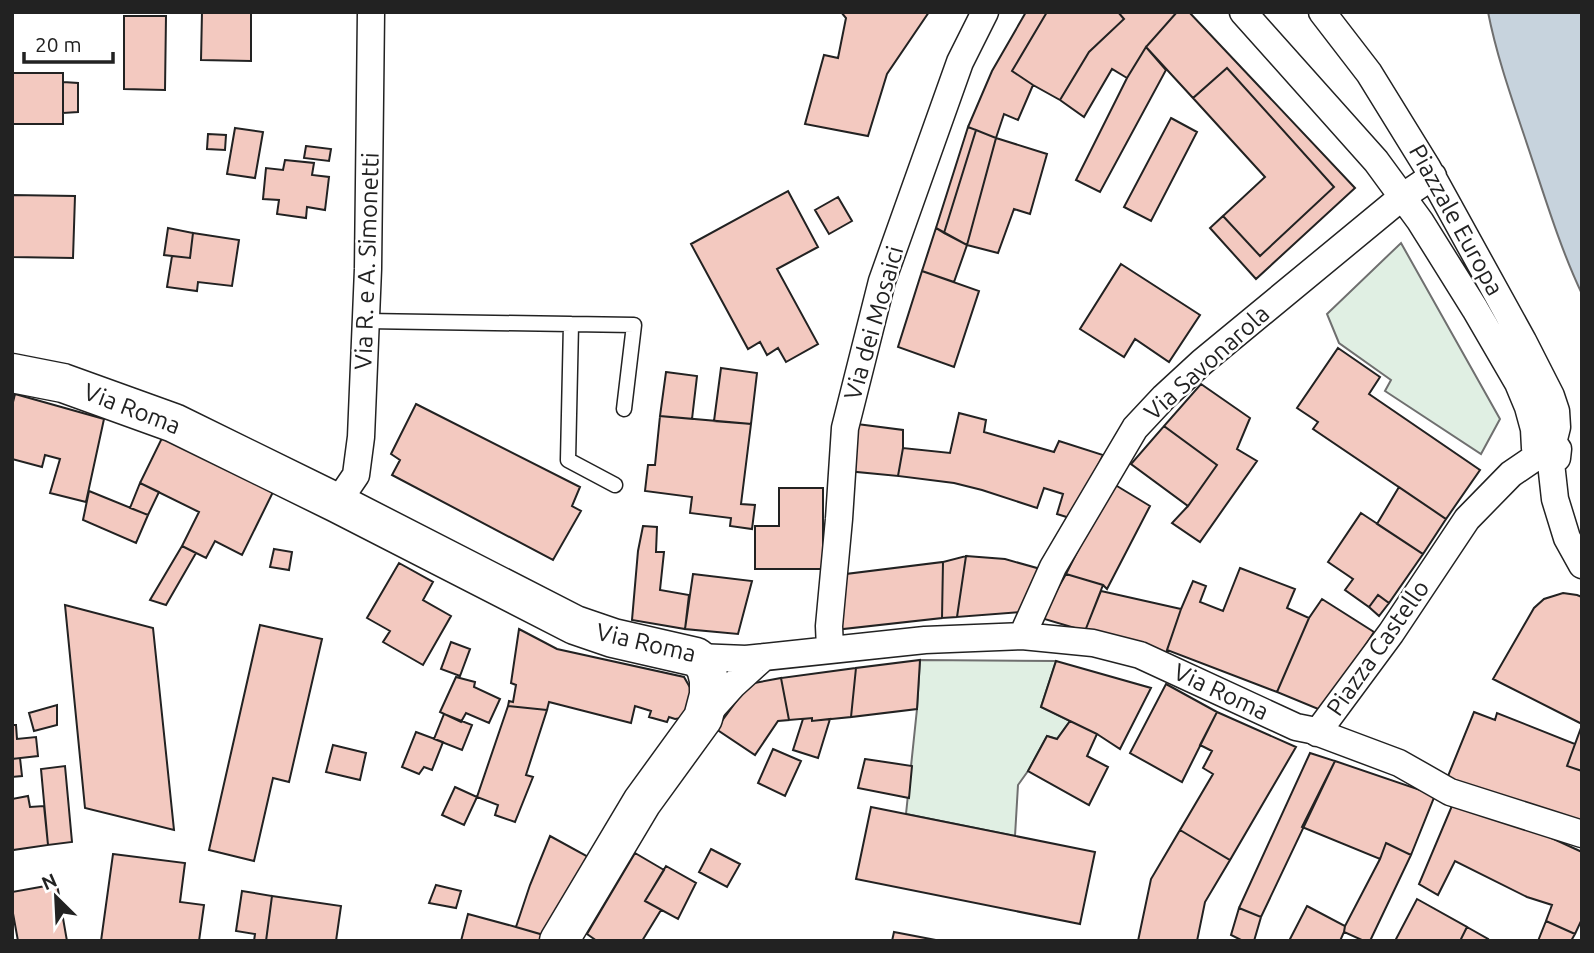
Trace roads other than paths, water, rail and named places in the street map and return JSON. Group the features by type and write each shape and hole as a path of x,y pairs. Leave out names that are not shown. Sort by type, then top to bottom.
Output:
{"street":[{"name":"Via R. e A. Simonetti","path":"337,503 356,475 361,437 368,269 371,12"},
{"name":"Via dei Mosaici","path":"830,649 829,626 845,428 882,281 960,62 985,12"},
{"path":"1243,12 1386,174 1420,221 1468,298 1518,383 1544,453 1567,538 1582,565"},
{"name":"Piazzale Europa","path":"1332,17 1427,166 1551,396 1557,427 1544,453"},
{"path":"1386,174 1412,159 1427,166"},
{"name":"Via Savonarola","path":"1022,636 1053,567 1135,428 1202,362 1402,197 1427,166"},
{"name":"Via Roma","path":"12,373 63,383 174,423 575,625 613,638 696,657 730,659 925,640 1022,636 1093,643 1140,655 1296,727 1317,733"},
{"name":"Piazza Castello","path":"1544,453 1511,474 1467,520 1391,632 1317,733 1399,763 1450,792 1582,834"},
{"path":"696,657 706,668 709,680 709,695 703,718"},
{"path":"559,941 642,802 703,718 733,685 764,657"}],"lane":[{"path":"366,321 634,325 624,409"},
{"path":"571,324 568,460 615,485"}]}
